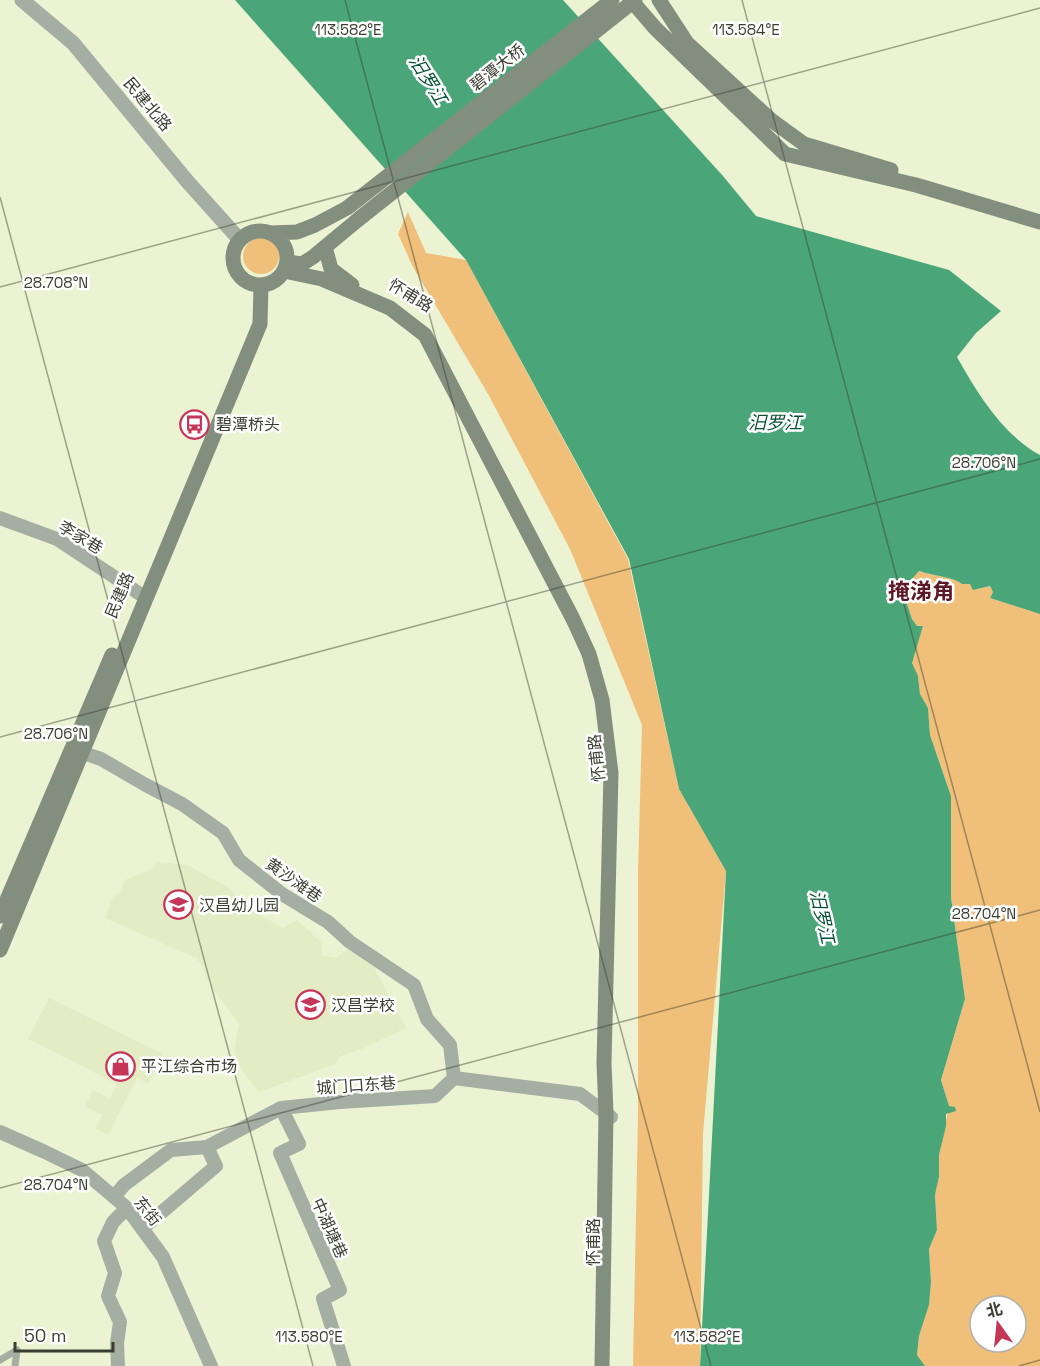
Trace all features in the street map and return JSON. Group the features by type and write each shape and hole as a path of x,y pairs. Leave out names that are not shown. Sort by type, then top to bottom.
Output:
{"main road":[{"name":"碧潭大桥","path":"272,233 297,232 347,208 612,0"},
{"path":"286,267 302,264 325,247 633,0 655,28 785,154 916,185 1040,222"},
{"path":"658,0 687,43 771,120 804,144 1040,215"},
{"path":"254,231 272,233 284,245 286,267 278,278 270,283 256,284 243,279 237,273 232,255 243,236 254,231"},
{"name":"怀甫路","path":"325,247 331,269 348,283 393,302 432,329 581,619 608,698 618,774 609,1115 610,1366"},
{"path":"286,267 322,279 390,308 425,335 589,654 602,700 611,773 604,1063 609,1115 602,1366"},
{"path":"0,950 77,750 260,324 256,284"},
{"name":"民建路","path":"0,916 77,750 251,321 256,284"}],"street":[{"name":"民建北路","path":"22,0 73,43 187,181 243,236"},
{"path":"32,0 81,42 243,236"},
{"name":"李家巷","path":"0,518 57,539 140,594"},
{"name":"黄沙滩巷","path":"77,750 101,759 182,804 223,833 239,860 282,894 328,922 350,942 414,985 428,1019 450,1045 454,1078"},
{"path":"454,1078 580,1094 609,1115"},
{"name":"城门口东巷","path":"114,1197 124,1185 171,1150 207,1147 281,1108 435,1096 454,1078"},
{"name":"中湖塘巷","path":"281,1108 299,1144 280,1153 340,1290 323,1299 344,1366"},
{"name":"东街","path":"0,1132 82,1170 127,1208 164,1257 211,1366"},
{"path":"142,1228 216,1166 207,1147"},
{"path":"118,1366 117,1343 120,1322 108,1296 115,1273 104,1241 113,1222 127,1208"}],"lane":[{"path":"0,1360 17,1350 15,1366"}],"shaded area":[{"path":"408,212 426,253 466,260 628,559 679,789 726,871 703,1134 700,1366 633,1366 638,1116 638,873 642,725 570,549 488,394 413,267 398,234"},
{"path":"261,238 274,243 279,256 274,269 261,274 248,269 243,256 248,243"},
{"path":"918,571 962,584 970,584 974,590 990,586 993,592 990,598 1040,614 1040,1366 925,1366 917,1355 919,1336 929,1305 931,1282 929,1249 937,1230 935,1195 939,1177 939,1155 949,1107 941,1080 965,999 951,897 951,796 930,735 928,708 920,694 918,676 911,663 923,626 917,626 901,590"},
{"name":"汉昌学校","path":"157,862 187,865 226,886 254,912 283,928 297,920 321,942 323,956 336,958 348,949 374,967 406,1028 341,1056 336,1064 259,1092 243,1072 234,1051 239,1024 211,986 198,959 105,918 113,897 120,892 125,880 154,868"},
{"name":"平江综合市场","path":"49,998 163,1054 148,1084 137,1078 108,1135 96,1129 102,1115 85,1106 93,1090 110,1099 117,1084 28,1039"}],"water":[{"name":"汨罗江","path":"235,0 563,0 723,176 756,216 949,270 1001,311 976,333 957,357 982,399 1003,425 1027,447 1040,455 1040,614 990,598 993,592 990,586 973,590 970,584 962,584 953,579 919,571 902,590 912,619 917,626 923,626 912,663 918,676 920,694 928,708 930,735 951,796 951,897 965,999 941,1080 949,1106 955,1107 956,1111 946,1114 946,1126 939,1155 939,1177 935,1195 937,1230 929,1249 931,1282 929,1305 919,1336 917,1355 925,1366 700,1366 726,871 679,789 629,559 466,260"}],"place":[{"name":"碧潭桥头","path":"195,424"},
{"name":"汉昌幼儿园","path":"178,905"},
{"name":"汉昌学校","path":"310,1005"},
{"name":"平江综合市场","path":"120,1066"}],"district":[{"name":"掩涕角","path":"921,591"}]}
